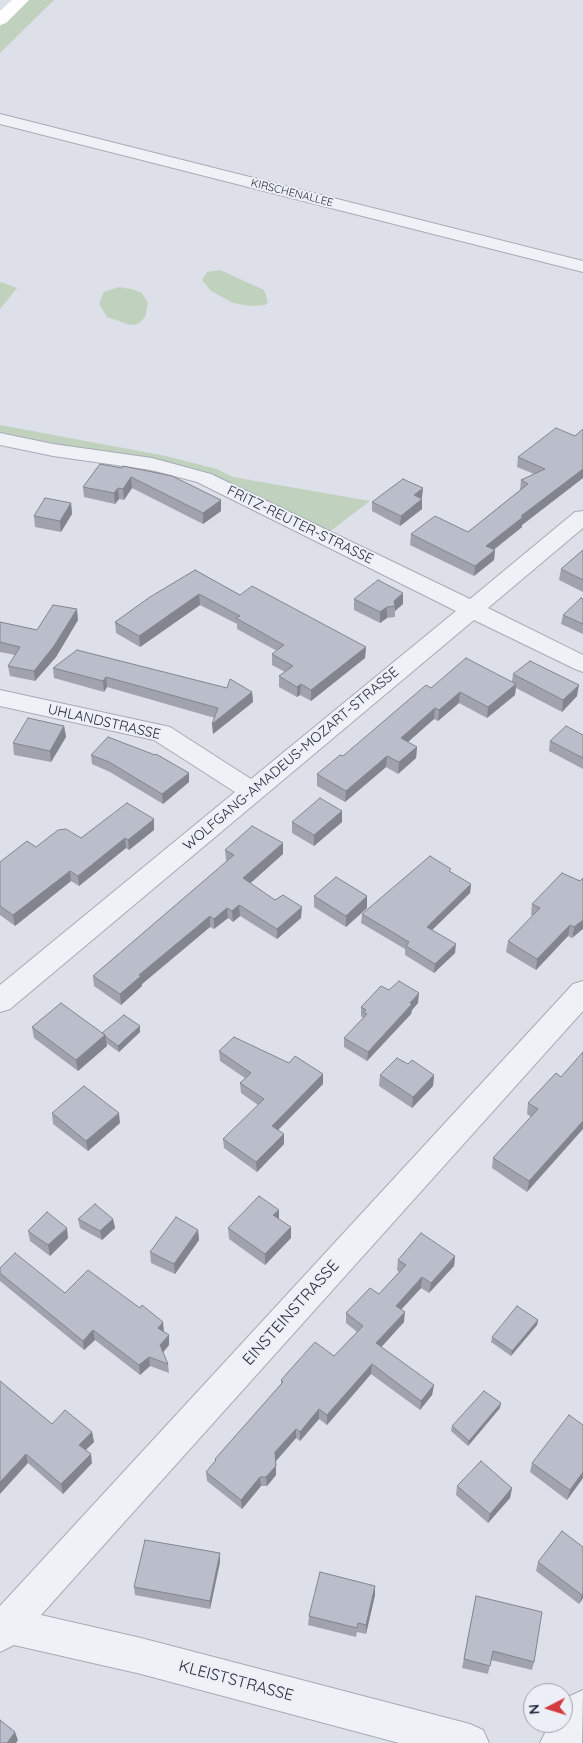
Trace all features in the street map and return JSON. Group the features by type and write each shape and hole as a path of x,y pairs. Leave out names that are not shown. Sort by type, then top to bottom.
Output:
{"main road":[{"path":"0,20 21,0"}],"street":[{"name":"KIRSCHENALLEE","path":"0,119 583,267"},
{"name":"FRITZ-REUTER-STRASSE","path":"0,439 53,450 152,464 204,478 583,664"},
{"name":"WOLFGANG-AMADEUS-MOZART-STRASSE","path":"0,1000 583,518"},
{"name":"UHLANDSTRASSE","path":"0,698 161,733 252,791"},
{"name":"EINSTEINSTRASSE","path":"3,1628 583,992"},
{"name":"KLEISTSTRASSE","path":"3,1628 141,1656 470,1743"},
{"path":"559,1743 583,1709"}],"green space":[{"path":"28,0 54,0 0,53 0,26"},
{"path":"220,270 264,290 268,302 265,305 250,306 233,303 211,291 202,280 207,272"},
{"path":"0,282 17,288 0,309"},
{"path":"119,287 142,293 148,303 145,317 138,324 130,325 107,317 99,304 104,292"},
{"path":"0,425 166,456 217,469 233,477 370,501 329,532 193,468 0,434"}],"building":[{"path":"556,428 575,436 583,429 583,469 521,516 523,517 486,546 495,550 475,566 411,534 435,516 468,532 528,484 521,480 545,469 518,457"},
{"path":"100,464 122,468 123,466 172,476 221,500 203,513 131,477 123,489 118,488 114,493 83,487"},
{"path":"403,479 423,488 414,495 422,499 401,516 372,502"},
{"path":"45,498 71,503 60,521 34,516"},
{"path":"583,550 583,580 561,569"},
{"path":"195,570 240,595 252,586 366,647 311,690 301,684 297,687 279,676 293,666 272,654 284,645 236,618 240,616 199,594 139,636 115,622 150,597"},
{"path":"378,580 403,593 394,601 395,606 387,607 380,612 354,599"},
{"path":"581,598 583,599 583,624 563,615"},
{"path":"53,605 77,609 54,646 34,671 8,666 20,647 0,642 0,622 37,630"},
{"path":"77,650 227,688 230,679 252,692 212,724 218,708 106,677 103,681 53,668"},
{"path":"466,658 516,684 488,707 460,692 439,710 435,708 401,738 417,747 399,762 387,756 346,791 317,774 340,755 343,756 426,685 431,688"},
{"path":"530,661 579,685 563,700 513,674"},
{"path":"28,718 64,726 50,751 13,743"},
{"path":"566,726 583,735 583,758 550,741"},
{"path":"108,737 156,754 189,773 162,794 109,762 91,755"},
{"path":"320,798 342,811 314,835 292,822"},
{"path":"127,803 154,819 128,840 125,838 78,876 70,871 13,915 0,906 0,862 27,841 36,847 58,830 66,829 81,838"},
{"path":"252,826 283,843 243,878 275,900 283,895 302,907 277,929 239,905 232,911 227,908 214,919 210,916 139,975 141,976 120,994 93,976 234,855 225,850"},
{"path":"430,856 451,869 449,871 471,884 427,927 456,944 435,964 406,946 409,942 362,914"},
{"path":"562,873 580,881 583,878 583,920 574,927 570,925 537,959 508,941 540,908 532,904"},
{"path":"336,877 367,896 346,916 314,896"},
{"path":"399,981 419,993 410,1003 412,1004 368,1052 344,1038 367,1014 363,1012 366,1010 361,1007 381,986 389,990"},
{"path":"61,1003 105,1035 76,1060 32,1027"},
{"path":"124,1015 140,1026 118,1046 102,1033"},
{"path":"234,1037 289,1063 295,1056 323,1074 272,1126 284,1134 256,1162 223,1139 264,1099 240,1083 251,1073 219,1051"},
{"path":"583,1052 583,1121 529,1181 493,1158 538,1109 528,1103 556,1073 561,1077"},
{"path":"397,1058 408,1064 412,1060 434,1075 413,1097 380,1075"},
{"path":"84,1086 119,1113 86,1141 52,1113"},
{"path":"259,1196 279,1210 273,1215 291,1227 265,1254 228,1228"},
{"path":"95,1204 113,1219 100,1231 78,1219"},
{"path":"47,1212 67,1228 48,1245 28,1231"},
{"path":"176,1217 198,1230 174,1264 150,1252"},
{"path":"421,1233 455,1256 431,1283 422,1277 396,1306 405,1312 376,1343 434,1385 421,1401 372,1364 327,1415 319,1409 300,1432 296,1429 275,1452 276,1466 266,1477 260,1477 241,1500 206,1472 215,1459 283,1382 281,1380 315,1342 334,1356 363,1326 346,1313 370,1288 379,1294 406,1265 398,1260"},
{"path":"15,1253 65,1293 88,1270 140,1308 142,1305 163,1322 158,1328 169,1335 160,1345 168,1364 149,1357 139,1365 93,1330 83,1341 0,1273 0,1268"},
{"path":"517,1306 538,1320 512,1351 492,1337"},
{"path":"0,1381 52,1424 65,1410 92,1432 79,1445 91,1454 61,1484 26,1454 0,1482"},
{"path":"484,1391 501,1403 469,1441 452,1426"},
{"path":"569,1415 583,1425 583,1472 570,1490 532,1463"},
{"path":"481,1461 512,1488 490,1514 457,1486"},
{"path":"562,1531 583,1547 582,1595 538,1562"},
{"path":"145,1540 220,1553 210,1601 134,1587"},
{"path":"320,1572 375,1586 366,1625 358,1623 357,1628 309,1616"},
{"path":"476,1596 542,1612 534,1662 493,1651 490,1666 464,1659"},
{"path":"0,1720 15,1732 7,1743 0,1743"}]}
